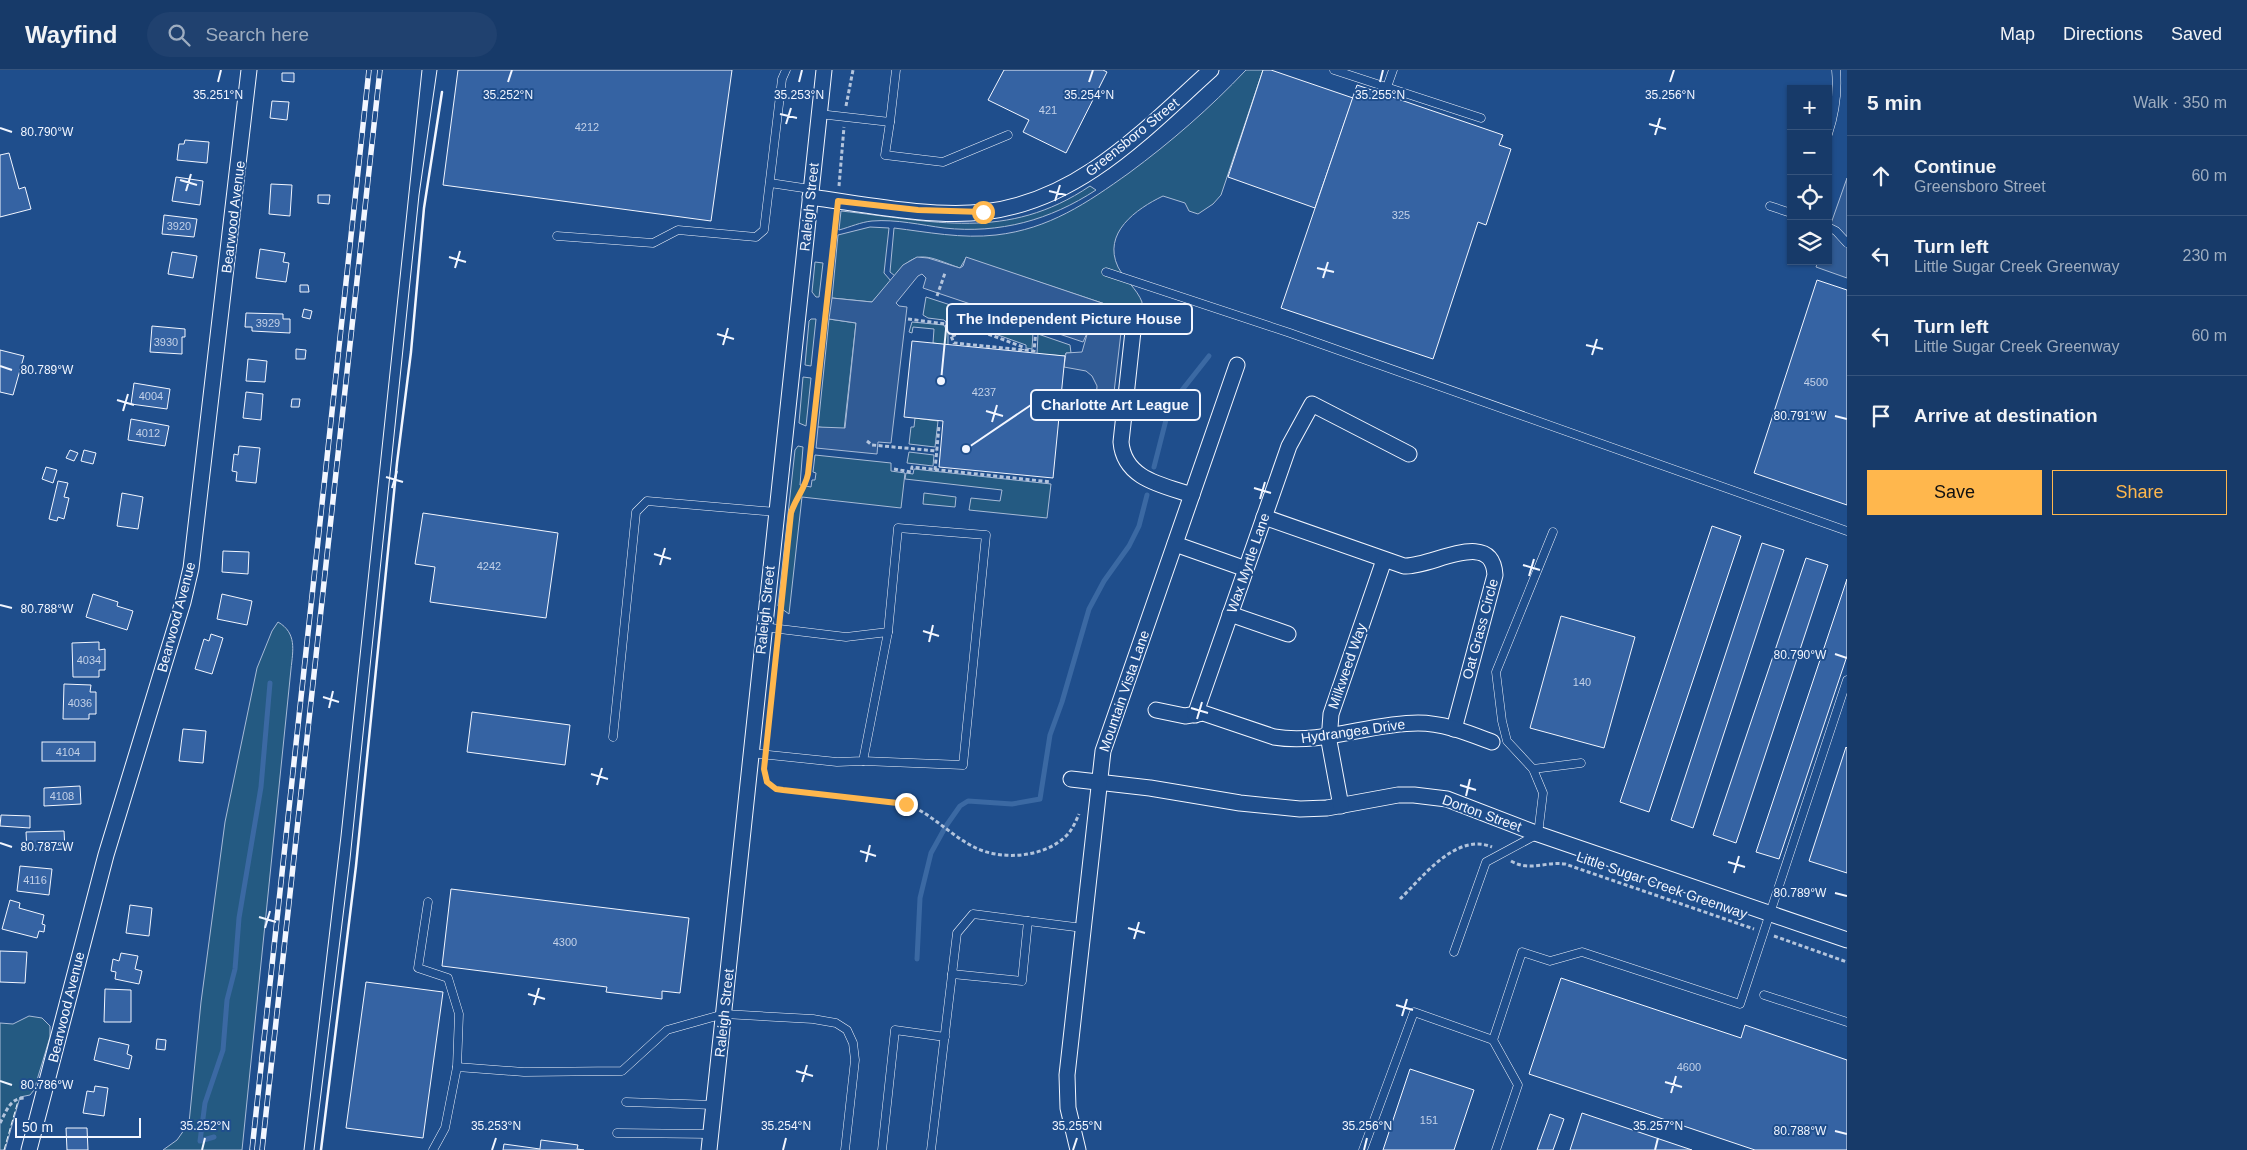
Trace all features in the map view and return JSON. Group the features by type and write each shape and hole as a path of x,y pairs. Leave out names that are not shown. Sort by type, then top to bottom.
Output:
{"street":[{"name":"Bearwood Avenue","path":"30,1150 106,855 183,602 191,568 249,70"},
{"name":"Raleigh Street","path":"709,1150 724,1014 758,753 763,627 824,70"},
{"name":"Greensboro Street","path":"810,193 838,201 918,210 983,212 1017,206 1056,192 1082,178 1110,159 1211,70"},
{"path":"1133,331 1121,442 1125,460 1137,474 1148,480 1192,495"},
{"name":"Mountain Vista Lane","path":"1078,1150 1069,1116 1067,1083 1098,782 1103,750 1237,365"},
{"name":"Wax Myrtle Lane","path":"1195,715 1289,446 1312,404 1409,454"},
{"name":"Oat Grass Circle","path":"1264,517 1404,566 1414,567 1466,551 1477,551 1492,561 1495,575 1454,728"},
{"path":"1175,544 1246,569"},
{"name":"Milkweed Way","path":"1341,806 1329,736 1334,704 1384,560"},
{"path":"1230,614 1288,634"},
{"name":"Hydrangea Drive","path":"1156,710 1175,715 1203,713 1274,737 1286,739 1310,739 1405,724 1436,725 1454,728 1492,742"},
{"name":"Dorton Street","path":"1071,779 1150,788 1240,803 1300,809 1341,806 1398,795 1430,796 1462,804 1538,834 1847,940"}],"lane":[{"path":"557,236 653,243 678,230 756,237 764,230 782,79 786,70"},
{"path":"896,70 886,155 943,162 1008,134"},
{"path":"1334,70 1481,118"},
{"path":"1387,88 1393,70"},
{"path":"1829,130 1838,86 1836,70"},
{"path":"819,114 890,122"},
{"path":"770,183 810,193"},
{"path":"1770,206 1787,212"},
{"path":"1832,229 1847,243"},
{"path":"1106,272 1290,333 1847,531"},
{"path":"613,737 636,512 647,502 776,512"},
{"path":"758,753 842,763 863,761 963,765 986,535 898,528 888,632 863,761"},
{"path":"1454,952 1486,862 1538,834 1543,794 1533,769 1507,741 1496,672 1553,532"},
{"path":"763,627 846,637 888,632"},
{"path":"1493,1040 1522,952 1550,961 1582,952 1740,1004 1847,680"},
{"path":"1533,769 1581,763"},
{"path":"428,902 418,968 448,978 459,1014 457,1066 445,1128 433,1150"},
{"path":"931,1150 957,933 973,914 1083,928"},
{"path":"952,974 1022,981 1028,921"},
{"path":"1764,995 1847,1022"},
{"path":"1363,1150 1414,1012 1493,1040 1518,1085 1496,1150"},
{"path":"457,1066 524,1072 622,1071 667,1030 724,1014 813,1019 836,1023 848,1030 853,1043 855,1060 845,1150"},
{"path":"882,1150 895,1030 946,1037"},
{"path":"626,1102 714,1104"},
{"path":"618,1133 711,1134"}],"path":[{"path":"794,504 806,484 810,467 814,407 838,201 844,116 853,70"},
{"path":"937,296 945,273"},
{"path":"908,319 946,324 954,343 1022,350 1034,351 1036,330"},
{"path":"952,336 972,328 1023,347 1022,350"},
{"path":"935,470 940,426"},
{"path":"867,441 872,445 937,451"},
{"path":"894,469 911,472 912,467 1051,482"},
{"path":"758,753 767,782 776,789 906,804 930,817 975,847 998,854 1018,855 1037,852 1054,845 1066,836 1079,814"},
{"name":"Little Sugar Creek Greenway","path":"1400,898 1447,855 1458,848 1479,844 1488,845 1516,864 1526,866 1565,864 1847,962"},
{"path":"0,1122 11,1102 17,1098 24,1098"}],"shaded area":[{"path":"1246,70 1263,70 1221,195 1213,204 1198,214 1189,211 1185,203 1163,196 1133,215 1118,233 1114,243 1114,255 1118,267 1142,302 1141,311 1135,317 1129,319 1107,310 1108,305 966,258 960,268 932,258 917,258 910,261 895,276 890,272 894,228 983,236 1015,232 1050,221 1098,195 1145,161 1204,111"},
{"path":"1847,178 1847,278 1816,267 1817,265 1832,265 1832,221"},
{"path":"1090,186 1096,190 1061,209 1042,217 1005,227 965,229 872,221 839,230 841,211 939,222 999,221 1029,215 1059,204"},
{"path":"870,227 889,228 884,273 891,281 872,302 832,298 838,235"},
{"path":"917,257 928,258 960,268 963,266 966,257 1108,305 1103,319 1122,324 1111,418 1095,417 1097,386 1092,376 1086,371 1064,367 1066,353 1082,352 1088,331 1083,342 923,288 926,278 922,274 918,276 896,303 899,306 907,307 891,443 878,442 877,454 816,448 818,427 845,428 856,323 829,319 832,298 872,302 903,265"},
{"path":"815,262 823,263 819,297 816,297 812,292"},
{"path":"926,297 1033,332 1032,349 995,334 996,331 974,323 954,331 944,320 928,318 923,315"},
{"path":"816,319 811,366 805,365 809,321"},
{"path":"829,319 856,323 844,430 818,427"},
{"path":"912,322 944,325 948,333 948,345 933,343 934,329 913,327 912,333 909,332"},
{"path":"1038,334 1070,345 1071,353 1066,353 1065,356 1037,354"},
{"path":"803,377 811,378 806,426 799,423"},
{"path":"915,418 938,421 935,447 909,444 911,427 914,427"},
{"path":"798,446 803,447 800,485 811,487 812,480 815,480 816,473 813,472 815,455 891,463 891,471 905,473 901,508 802,497 789,614 778,606 795,450"},
{"path":"909,452 934,455 933,466 907,463"},
{"path":"914,469 1051,484 1047,518 969,510 971,498 1000,501 1002,490 905,479 906,473 913,474"},
{"path":"924,493 956,497 955,507 923,504"},
{"path":"278,622 284,626 291,637 292,655 242,1150 163,1150 177,1140 189,1123 201,1002 225,822 257,668 272,631"},
{"path":"29,1016 42,1018 50,1026 50,1037 34,1090 30,1095 20,1097 5,1150 0,1150 0,1023 13,1024"}],"building":[{"path":"458,70 732,70 711,221 443,185"},
{"path":"1004,70 1103,70 1107,72 1066,153 1023,132 1029,120 988,100"},
{"path":"1263,70 1271,70 1353,98 1315,208 1228,177"},
{"path":"282,73 294,73 294,82 282,81"},
{"path":"1357,85 1503,135 1499,145 1511,149 1486,225 1478,222 1433,359 1281,308"},
{"path":"272,101 289,102 287,120 270,118"},
{"path":"185,140 209,142 207,163 177,160 179,144 184,144"},
{"path":"9,153 19,189 25,187 31,209 0,217 0,155"},
{"path":"176,177 203,181 200,205 172,201"},
{"path":"271,184 292,185 290,216 269,214"},
{"path":"318,195 330,195 329,204 318,203"},
{"path":"164,215 197,219 194,237 162,234"},
{"path":"260,249 285,253 283,262 289,263 286,282 256,278"},
{"path":"172,252 197,256 193,278 168,274"},
{"path":"1817,280 1847,290 1847,505 1754,473"},
{"path":"300,285 308,285 309,292 300,292"},
{"path":"304,309 312,311 310,319 302,317"},
{"path":"246,313 283,314 283,319 290,319 290,333 252,331 252,327 245,327"},
{"path":"152,326 185,329 185,337 182,337 182,354 150,352"},
{"path":"912,341 1065,356 1053,478 939,467 943,421 904,417"},
{"path":"296,349 306,350 305,359 296,359"},
{"path":"0,350 24,356 13,395 0,392"},
{"path":"248,359 267,361 265,382 246,381"},
{"path":"134,383 170,389 167,409 131,404"},
{"path":"246,392 263,394 261,420 243,418"},
{"path":"292,399 300,399 299,407 291,407"},
{"path":"131,419 169,426 165,446 128,440"},
{"path":"239,446 260,448 256,483 236,481 237,472 232,471 234,454 238,455"},
{"path":"70,450 78,453 74,461 66,458"},
{"path":"84,450 96,453 93,464 81,461"},
{"path":"46,467 57,470 53,483 42,479"},
{"path":"58,481 68,483 64,497 69,498 64,519 58,517 57,521 49,519"},
{"path":"122,493 143,497 138,529 117,526"},
{"path":"423,513 558,533 546,618 430,602 435,567 415,564"},
{"path":"1712,526 1741,536 1649,812 1620,802"},
{"path":"1762,543 1784,550 1693,828 1671,820"},
{"path":"223,551 249,552 248,574 222,572"},
{"path":"1806,558 1828,565 1736,843 1713,835"},
{"path":"1847,579 1847,656 1779,859 1756,852"},
{"path":"93,594 118,602 117,606 133,611 127,630 86,617"},
{"path":"222,594 252,601 247,625 217,619"},
{"path":"1561,616 1635,637 1604,748 1530,728"},
{"path":"211,634 223,638 212,674 195,669 204,639 209,641"},
{"path":"99,642 99,650 105,649 105,670 99,670 99,677 73,677 72,643"},
{"path":"64,684 91,685 90,692 96,692 96,714 89,714 89,719 63,719"},
{"path":"472,712 570,725 565,765 467,752"},
{"path":"183,729 206,731 203,763 179,761"},
{"path":"42,742 95,742 95,761 42,761"},
{"path":"1847,748 1847,873 1809,861"},
{"path":"80,786 81,804 44,806 44,788"},
{"path":"1,815 30,816 30,828 0,826"},
{"path":"64,831 65,849 27,851 26,832"},
{"path":"20,866 52,869 49,895 17,891"},
{"path":"451,889 689,918 680,993 662,991 662,999 606,992 607,987 442,966"},
{"path":"10,900 20,903 19,908 44,915 42,924 45,925 44,932 39,931 37,938 2,929"},
{"path":"130,905 152,908 149,936 126,933"},
{"path":"0,951 27,952 25,983 0,982"},
{"path":"121,953 138,956 135,969 142,971 139,984 115,979 116,972 111,971 113,959 119,961"},
{"path":"1561,978 1741,1038 1745,1025 1847,1060 1847,1150 1755,1150 1529,1074"},
{"path":"366,982 443,992 423,1138 346,1128"},
{"path":"105,989 131,990 131,1022 104,1022"},
{"path":"99,1038 129,1045 127,1054 132,1056 129,1069 94,1060"},
{"path":"157,1039 166,1040 165,1050 156,1049"},
{"path":"1410,1069 1474,1090 1454,1150 1383,1150"},
{"path":"95,1086 108,1088 104,1116 83,1113 87,1091 94,1092"},
{"path":"1582,1113 1692,1150 1570,1150"},
{"path":"1550,1114 1564,1119 1553,1150 1537,1150"},
{"path":"66,1128 87,1128 88,1150 67,1150"},
{"path":"541,1140 578,1145 577,1149 584,1150 503,1150 504,1144 540,1149"}],"waterway":[{"path":"1154,467 1168,412 1175,399 1209,356"},
{"path":"917,959 920,898 931,853 960,806 968,801 1012,804 1040,799 1050,735 1062,702 1089,609 1104,581 1129,546 1139,526 1147,495"},
{"path":"214,1137 200,1141 205,1103 223,1050 227,1000 235,969 239,918 261,787 270,683"}],"tram line":[{"path":"304,1150 341,836 422,70"},
{"path":"314,1150 350,859 419,195 437,70"}],"railway":[{"path":"252,1150 369,70"},
{"path":"262,1150 380,70"}],"fence":[{"path":"4,1150 18,1101"}],"wall":[{"path":"321,1150 356,866 397,463 411,352 424,208 442,92"}],"place":[{"name":"The Independent Picture House","path":"941,381"},
{"name":"Charlotte Art League","path":"966,449"}],"route":[{"path":"906,804 776,789 767,782 764,776 791,513 806,484 812,452 811,436 838,201 918,210 983,212"}]}
